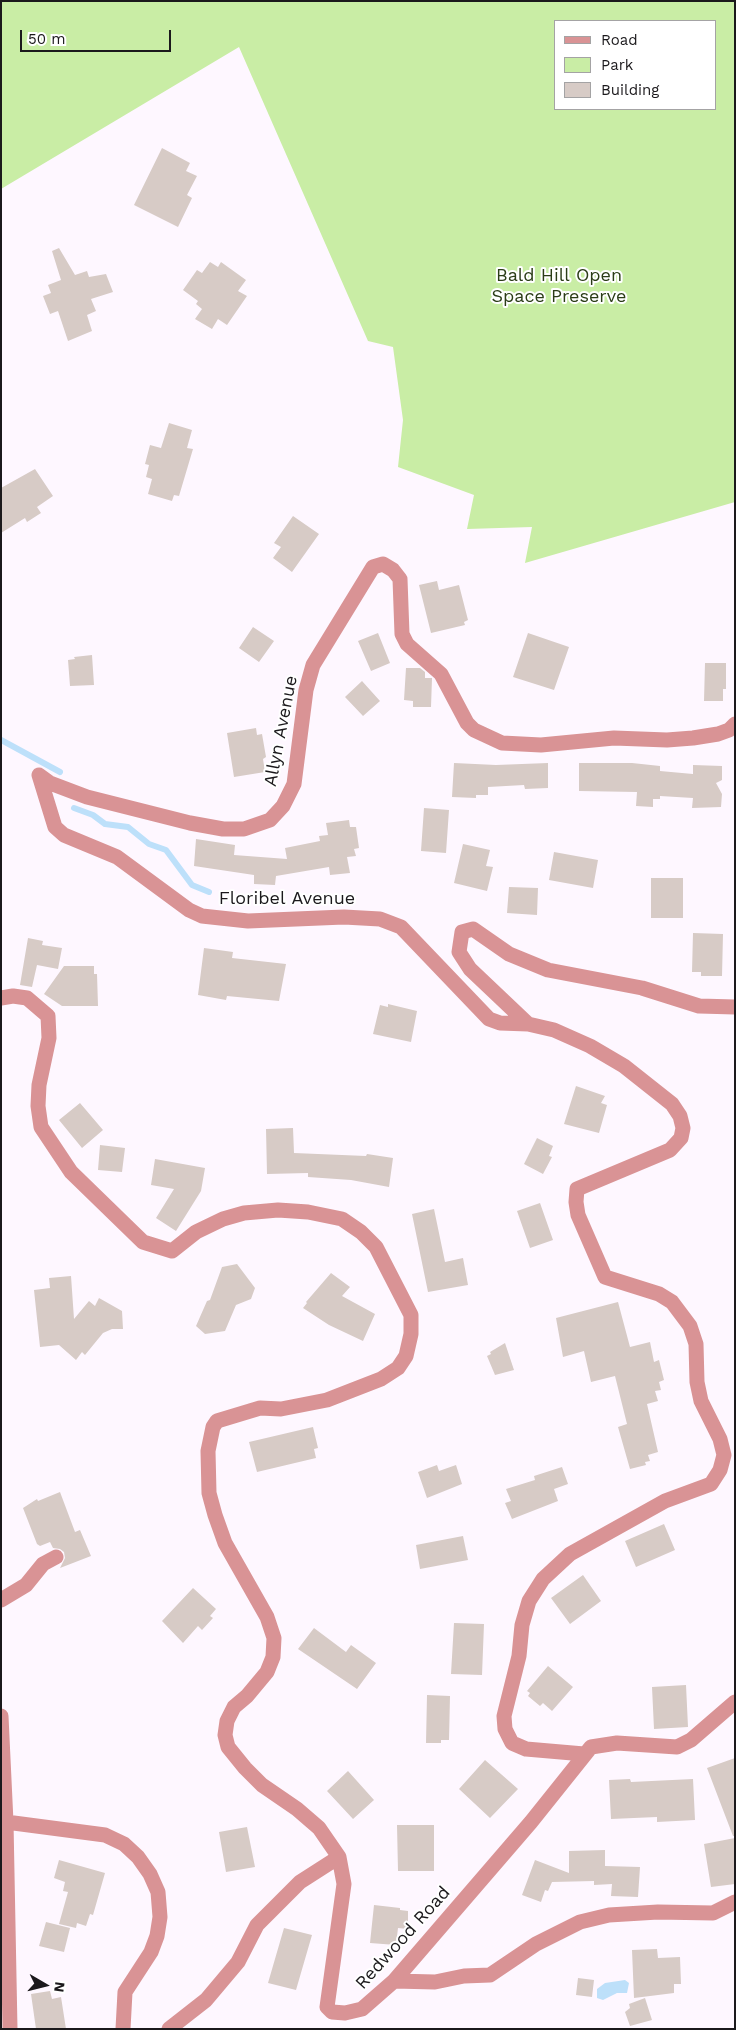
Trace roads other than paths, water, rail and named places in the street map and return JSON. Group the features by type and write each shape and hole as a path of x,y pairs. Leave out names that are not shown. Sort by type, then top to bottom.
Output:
{"street":[{"name":"Allyn Avenue","path":"48,803 39,775 50,782 87,797 223,829 244,828 270,820 283,806 294,784 306,690 313,665 374,567 383,564 393,570 400,579 402,634 407,644 442,674 467,723 474,730 502,743 541,745 614,738 667,740 693,738 718,734 729,730 735,724"},
{"name":"Floribel Avenue","path":"48,803 56,827 64,835 118,857 189,910 202,916 248,921 344,917 380,919 400,927 489,1019 500,1023 528,1024 554,1030 590,1046 624,1066 672,1104 680,1116 683,1128 681,1138 670,1150 577,1189 576,1202 578,1215 605,1277 659,1294 672,1302 690,1326 696,1344 697,1382 701,1401 720,1439 724,1455 720,1470 711,1484 664,1500 570,1554 543,1579 529,1601 522,1625 519,1656 504,1716 505,1729 512,1743 526,1749 584,1754"},
{"path":"528,1024 470,969 459,952 462,932 473,929 509,954 548,970 642,988 699,1006 735,1007"},
{"name":"Redwood Road","path":"1,998 13,996 27,998 48,1016 49,1038 39,1085 38,1106 41,1127 71,1172 143,1242 172,1251 196,1232 223,1219 244,1213 278,1210 308,1212 342,1218 376,1246 411,1315 411,1334 406,1356 398,1368 381,1379 327,1400 282,1409 260,1408 217,1421 213,1427 208,1451 209,1493 215,1515 226,1543 267,1617 274,1638 273,1657 267,1672 247,1696 234,1707 226,1720 224,1735 228,1747 262,1785 297,1808 319,1828 339,1857 344,1884 327,2008 332,2012 344,2013 362,2009 394,1980 531,1822 591,1747 600,1744 626,1742 677,1747 684,1745 735,1702"},
{"path":"1,1600 26,1585 43,1564 56,1557"},
{"path":"1,1716 6,1822 10,2029"},
{"path":"6,1822 105,1835 124,1844 138,1857 150,1874 158,1892 160,1917 157,1936 151,1952 125,1992 123,2029"},
{"path":"169,2029 206,2000 238,1962 257,1925 300,1882 339,1857"},
{"path":"394,1980 435,1982 464,1976 490,1975 536,1944 580,1922 609,1915 658,1912 713,1913 735,1902"}],"water":[{"path":"625,1980 629,1983 627,1993 617,1993 603,2000 597,1998 597,1989 605,1983"}],"waterway":[{"path":"1,740 60,772"},
{"path":"74,808 93,815 105,824 128,827 149,844 166,850 192,885 209,892"}],"park label":[{"name":"Bald Hill Open Space Preserve","path":"559,286"}]}
